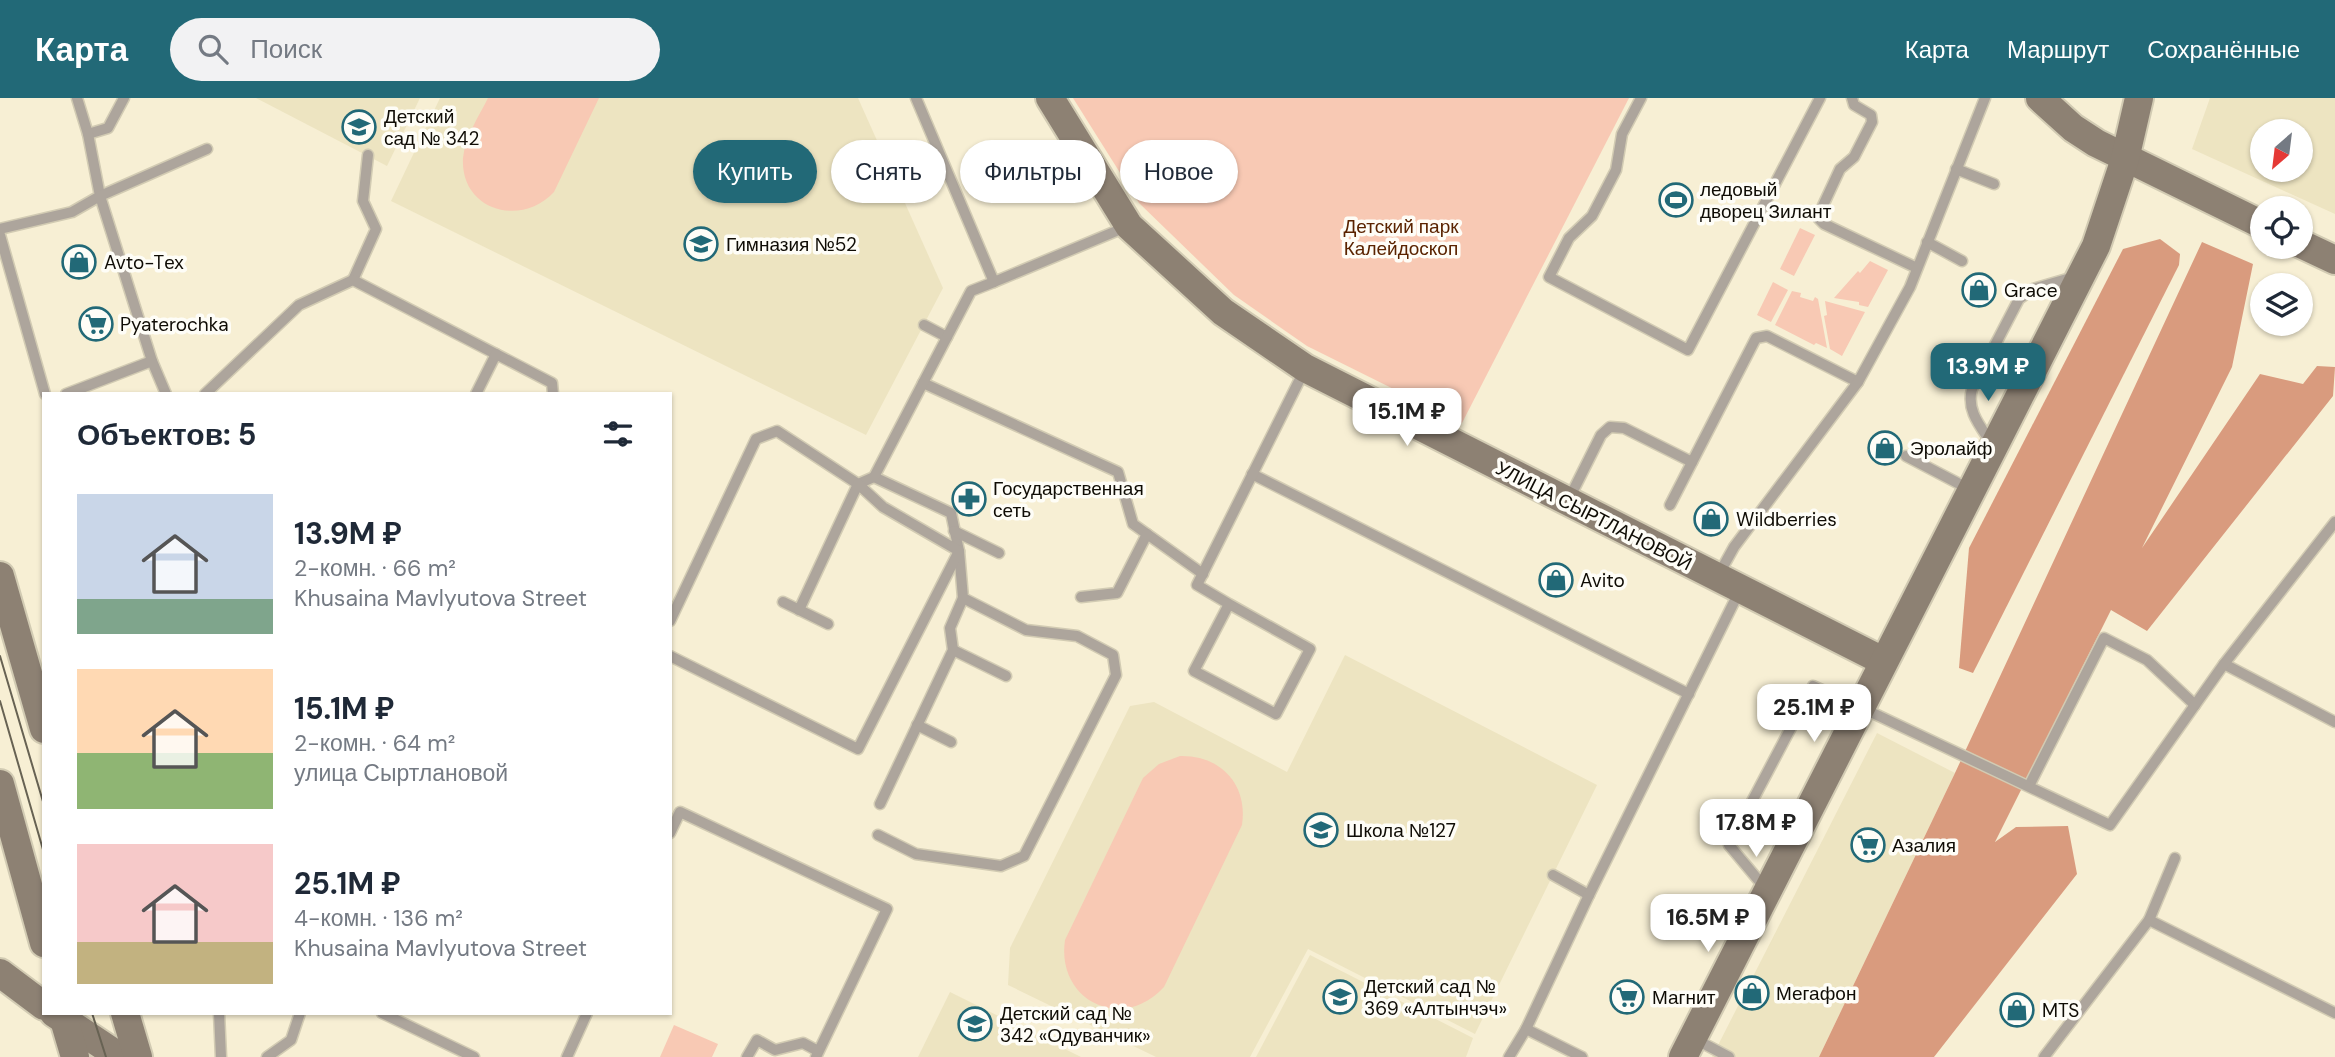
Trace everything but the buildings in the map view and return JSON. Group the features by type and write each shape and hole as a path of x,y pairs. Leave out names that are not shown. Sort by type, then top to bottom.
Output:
{"street":[{"name":"УЛИЦА СЫРТЛАНОВОЙ","path":"1049,98 1129,226 1223,312 1305,368 1883,661"},
{"path":"2040,98 2073,128 2096,143 2250,219"},
{"path":"1688,1048 2096,246 2125,159 2139,98"},
{"path":"2313,250 2335,260"},
{"path":"0,576 42,722"},
{"path":"0,784 42,936"},
{"path":"0,973 42,1003"},
{"path":"57,1015 75,1057"},
{"path":"59,1015 120,1057"},
{"path":"126,1015 138,1057"}],"lane":[{"path":"77,98 88,134 100,196 152,361 165,392"},
{"path":"88,134 108,128 124,98"},
{"path":"916,98 994,282"},
{"path":"1641,98 1622,134 1616,170 1591,216 1569,238 1549,277 1688,350 1820,98"},
{"path":"1852,98 1854,105 1871,115 1872,121 1854,156 1840,169 1819,219 1824,224 1917,268"},
{"path":"1509,1057 1526,1029 1689,694 1728,584 1734,547 1858,382 1908,290 1985,98"},
{"path":"0,229 72,212 100,196 207,149"},
{"path":"207,392 299,305 353,280 376,229 363,201 368,155"},
{"path":"1956,169 1994,184"},
{"path":"799,610 858,484 874,477 971,291 1129,226"},
{"path":"0,235 44,392"},
{"path":"1927,242 1962,261"},
{"path":"1994,446 1972,412 1970,397 2008,317 2019,299 2028,292 2081,274"},
{"path":"353,280 552,383 553,392"},
{"path":"924,325 947,337"},
{"path":"1670,505 1756,338 1767,336 1858,382"},
{"path":"477,392 496,354"},
{"path":"71,392 152,361"},
{"path":"1229,604 1194,671 1276,714 1310,649 1197,585 1305,368"},
{"path":"923,383 1118,472 1133,524 1202,575"},
{"path":"1567,502 1601,435 1610,427 1624,428 1692,462"},
{"path":"672,617 756,439 778,431 858,484 883,507 959,551"},
{"path":"1906,456 1971,490"},
{"path":"1252,474 1689,694"},
{"path":"874,477 951,513 959,551 963,598 950,628 953,650 880,804"},
{"path":"1767,891 1729,845 1813,686 2110,825 2224,664 2335,522"},
{"path":"954,531 999,553"},
{"path":"1081,597 1116,593 1147,534"},
{"path":"672,657 858,749 959,551"},
{"path":"878,835 916,854 1001,866 1024,856 1116,676 1113,655 1077,636 1026,630 963,598"},
{"path":"783,602 828,624"},
{"path":"2029,786 2104,638 2147,660 2195,705"},
{"path":"953,650 1006,676"},
{"path":"2224,664 2335,722"},
{"path":"917,725 951,742"},
{"path":"672,829 680,812 887,909 817,1054 803,1043 775,1050 757,1040 747,1057"},
{"path":"2044,1057 2149,920 2175,858"},
{"path":"1552,875 1589,895"},
{"path":"2149,920 2335,1013"},
{"path":"219,1015 221,1057"},
{"path":"267,1057 291,1040 299,1015"},
{"path":"386,1015 474,1057"},
{"path":"567,1057 586,1015"},
{"path":"1526,1029 1582,1057"},
{"path":"1688,1048 1729,1057"}],"shaded area":[{"name":"Детский сад № 342","path":"256,98 420,98 387,166"},
{"name":"Гимназия №52","path":"440,98 858,98 877,140 831,140 831,203 905,203 943,288 866,435 391,201"},
{"path":"2210,98 2335,98 2335,214 2313,204 2313,196 2295,196 2265,182 2314,182 2314,119 2250,119 2250,175 2192,149"},
{"path":"2160,239 2180,254 2179,265 1973,673 1959,668 1969,548 2123,249"},
{"path":"2202,242 2253,264 2232,367 2142,548 2260,374 2303,384 2317,366 2335,367 2333,396 2147,631 2111,610 1995,842 2016,827 2068,826 2077,874 1934,1057 1819,1057 1955,773"},
{"name":"Школа №127","path":"1345,655 1597,785 1475,1034 1308,949 1250,1057 1156,1057 1008,985 1010,948 1130,706 1154,702 1287,772"},
{"path":"1877,733 1955,773 1819,1057 1712,1057"},
{"name":"Детский сад № 369 «Алтынчэч»","path":"1310,955 1473,1038 1466,1057 1256,1057"},
{"name":"Детский сад № 342 «Одуванчик»","path":"950,992 1081,1057 918,1057"}],"green space":[{"path":"488,98 599,98 554,192 540,203 510,211 495,208 482,201 471,190 465,176 464,150"},
{"name":"Детский парк Калейдоскоп","path":"1073,98 1629,98 1462,423 1307,346 1234,295 1139,203 1238,203 1238,140 1120,140 1120,173 1106,150 1106,140 1099,140"},
{"path":"1800,228 1815,235 1794,276 1780,269"},
{"path":"1870,261 1888,270 1868,307 1859,305 1859,302 1834,298 1858,271 1860,273"},
{"path":"1773,282 1788,290 1771,322 1757,315"},
{"path":"1792,291 1813,301 1815,297 1818,299 1827,348 1816,343 1814,345 1775,325"},
{"path":"1825,301 1865,312 1842,356 1830,349 1824,316 1827,315"},
{"path":"1180,756 1208,761 1229,775 1241,797 1242,825 1164,987 1147,1001 1130,1008 1095,1004 1081,994 1071,980 1065,961 1065,940 1143,778 1159,764"},
{"path":"674,1025 718,1044 712,1057 660,1057"}],"tram line":[{"path":"0,656 42,798"},
{"path":"0,701 42,846"},
{"path":"93,1015 106,1057"}],"place":[{"name":"Детский сад № 342","path":"359,127"},
{"name":"ледовый дворец Зилант","path":"1676,200"},
{"name":"Гимназия №52","path":"701,244"},
{"name":"Avto-Tех","path":"79,262"},
{"name":"Grace","path":"1979,290"},
{"name":"Pyaterochka","path":"96,324"},
{"name":"Эролайф","path":"1885,448"},
{"name":"Государственная сеть","path":"969,499"},
{"name":"Wildberries","path":"1711,519"},
{"name":"Avito","path":"1556,580"},
{"name":"Школа №127","path":"1321,830"},
{"name":"Азалия","path":"1868,845"},
{"name":"Мегафон","path":"1752,993"},
{"name":"Детский сад № 369 «Алтынчэч»","path":"1340,997"},
{"name":"Магнит","path":"1627,997"},
{"name":"MTS","path":"2017,1010"},
{"name":"Детский сад № 342 «Одуванчик»","path":"975,1024"}]}
